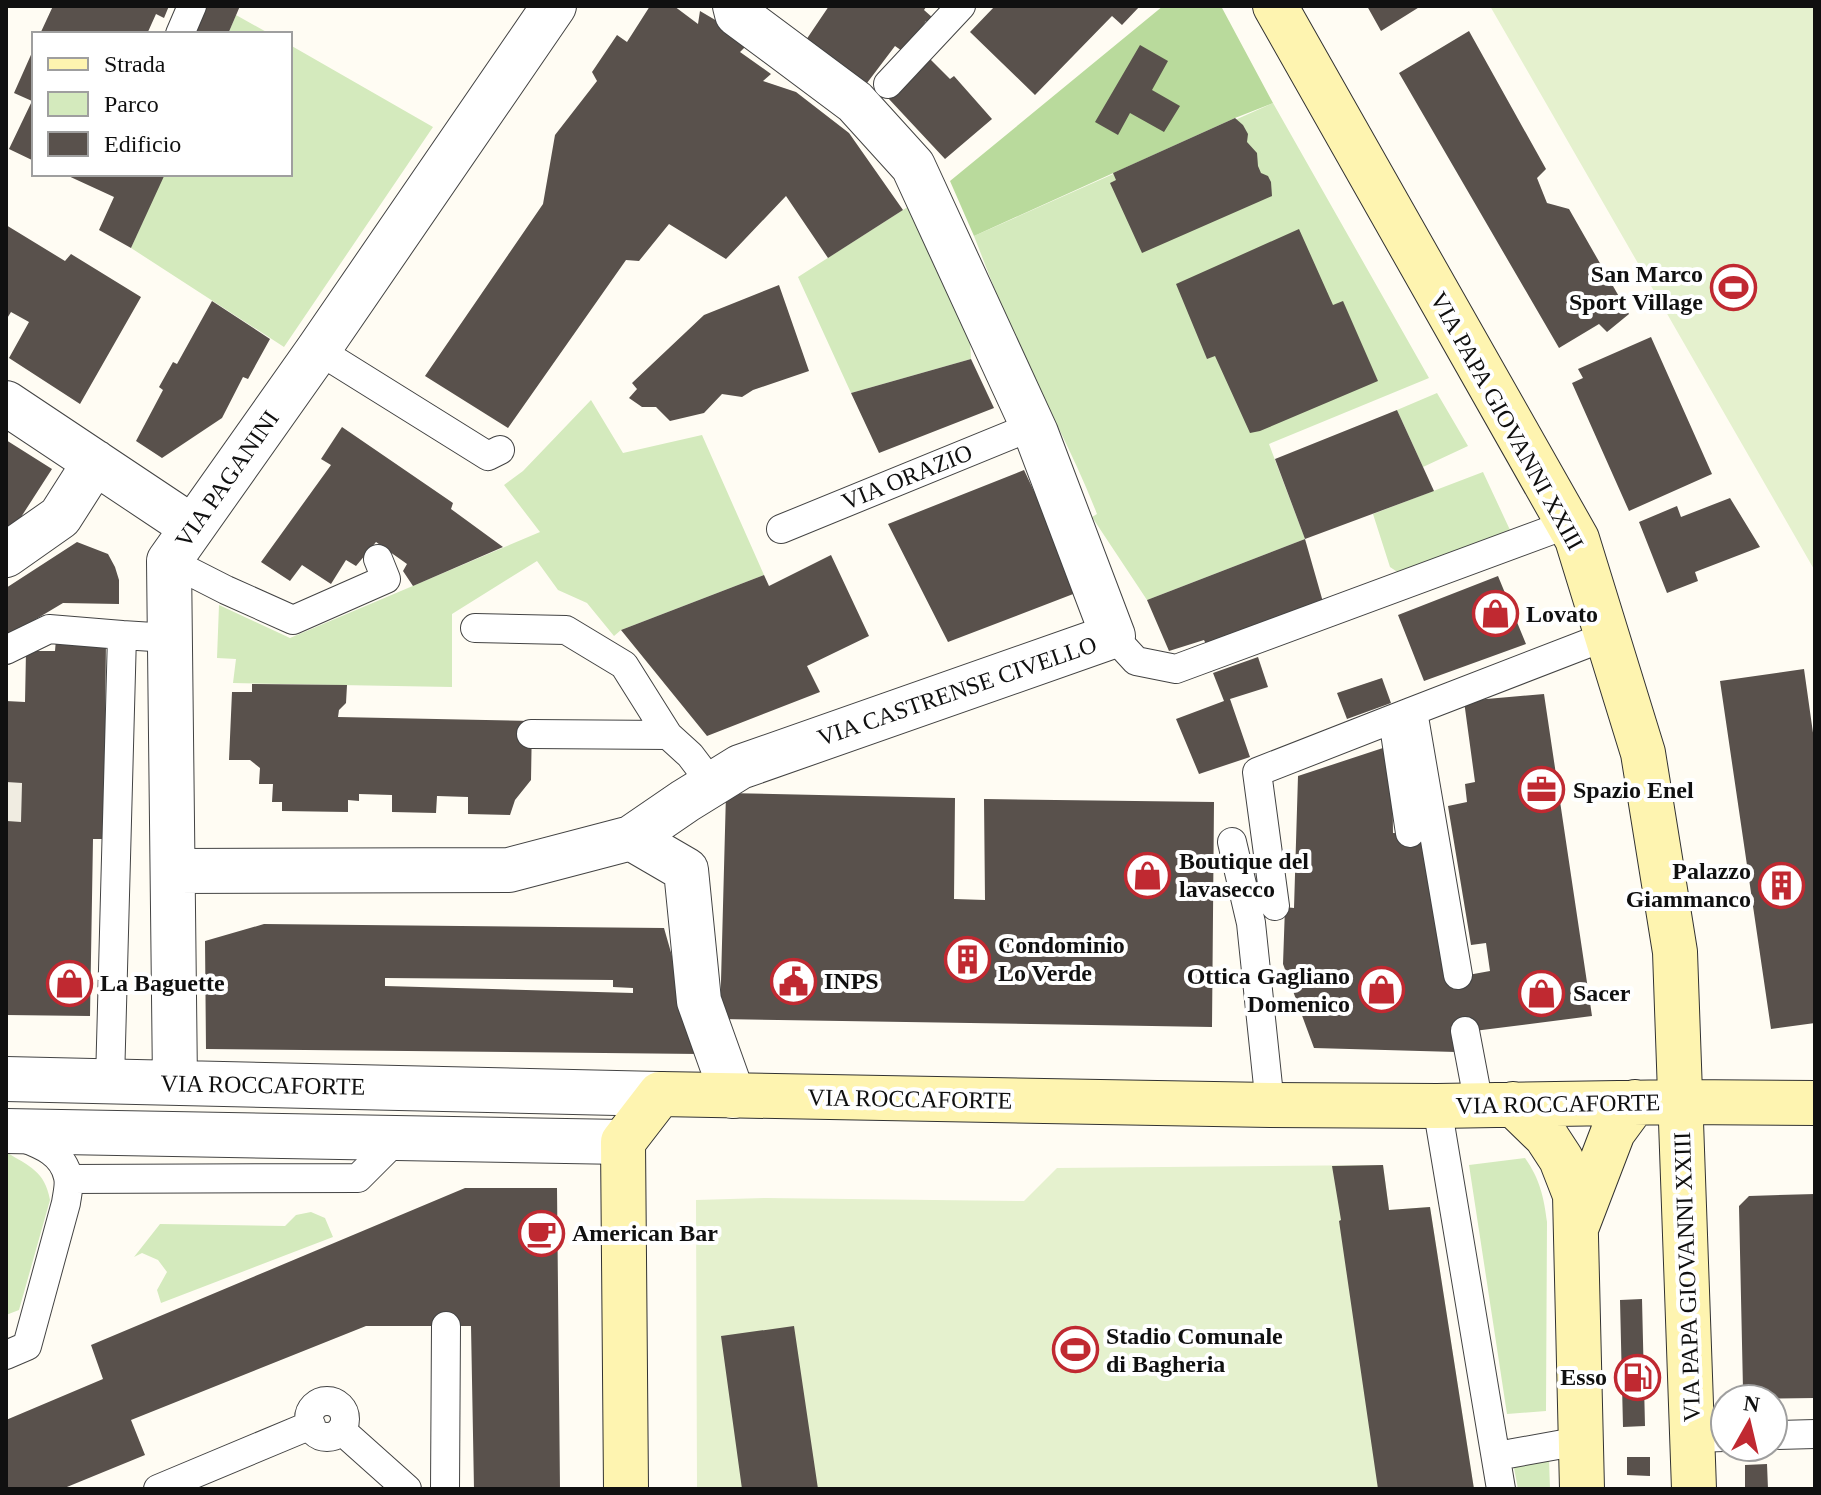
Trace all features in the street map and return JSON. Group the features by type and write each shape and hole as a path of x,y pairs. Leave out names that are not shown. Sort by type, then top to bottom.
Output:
{"street":[{"name":"VIA PAGANINI","path":"143,1133 144,1082 173,871 169,638 180,544 318,350 554,6"},
{"name":"VIA CASTRENSE CIVELLO","path":"173,871 509,870 631,838 740,767 1113,636 1033,426 913,166 855,102 737,14 735,6"},
{"name":"VIA PAPA GIOVANNI XXIII","path":"1275,6 1577,539 1643,753 1675,952 1681,1102 1708,1437 1694,1489"},
{"path":"6,403 95,462 180,544"},
{"path":"6,555 60,517 95,462"},
{"path":"631,838 686,870 699,1001 733,1096"},
{"name":"VIA ROCCAFORTE","path":"6,1079 1270,1105 1815,1103"},
{"path":"626,1489 623,1142 660,1094"},
{"path":"1575,1230 1613,1132 1635,1102"},
{"path":"1496,1104 1546,1136 1561,1159 1575,1195 1582,1489"},
{"path":"8,1131 623,1142"}],"lane":[{"path":"181,32 192,6"},
{"path":"888,84 961,6"},
{"path":"318,350 488,456 500,450"},
{"name":"VIA ORAZIO","path":"781,529 1033,426"},
{"path":"1113,636 1136,661 1176,669 1568,524"},
{"path":"180,544 226,590 293,620 386,579 378,559"},
{"path":"475,628 566,630 624,665 668,735 690,755 712,784"},
{"path":"6,650 49,629 169,638"},
{"path":"122,635 144,1082"},
{"path":"1275,906 1257,772 1607,636"},
{"path":"1403,715 1410,833"},
{"path":"1403,715 1458,975"},
{"path":"531,734 668,735"},
{"path":"1232,842 1251,923 1270,1105"},
{"path":"1465,1031 1496,1104"},
{"path":"1437,1106 1501,1489"},
{"path":"6,1355 27,1346 66,1203 69,1179 60,1157 8,1131"},
{"path":"69,1179 358,1178 398,1138"},
{"path":"445,1489 446,1326"},
{"path":"158,1489 311,1425 313,1408 323,1402 334,1402 345,1414 341,1430 407,1489"},
{"path":"1789,1435 1815,1434"},
{"path":"1497,1456 1580,1441"}],"green space":[{"path":"1163,6 1221,6 1273,103 974,236 950,181"},
{"name":"San Marco Sport Village","path":"1490,6 1815,6 1815,571"},
{"path":"236,15 266,32 229,32"},
{"path":"292,46 433,127 284,347 131,248 163,176 292,176"},
{"path":"1273,103 1429,378 1269,444 1305,539 1147,600 1092,517 1097,514 1088,491 1009,322 974,236"},
{"path":"917,201 970,339 971,359 851,393 798,277"},
{"path":"1437,393 1468,446 1423,467 1397,410"},
{"path":"591,400 623,453 702,435 764,575 621,630 614,636 587,603 558,590 537,561 452,614 452,687 233,683 236,659 217,658 219,605 290,638 540,532 504,485 523,471"},
{"path":"1483,472 1510,530 1399,573 1390,567 1373,514"},
{"path":"6,1152 40,1176 50,1200 19,1310 6,1315"},
{"path":"1525,1158 1540,1189 1547,1222 1546,1411 1507,1414 1469,1165"},
{"name":"Stadio Comunale di Bagheria","path":"1383,1165 1389,1210 1430,1207 1474,1489 697,1489 696,1200 1024,1201 1057,1168"},
{"path":"311,1212 325,1218 333,1237 161,1303 157,1290 167,1272 158,1260 142,1253 134,1257 160,1224 285,1226 296,1215"},
{"path":"1549,1459 1550,1489 1518,1489 1513,1463"}],"shaded area":[{"path":"6,782 22,783 21,822 7,822 6,898"}],"building":[{"path":"53,6 169,6 164,18 156,14 148,32 41,32"},
{"path":"205,6 240,6 229,32 193,32"},
{"path":"650,6 674,6 698,24 700,11 751,41 740,52 771,74 763,81 796,92 849,133 903,210 828,258 786,196 726,259 669,224 639,261 626,260 508,428 425,376 543,204 555,135 597,81 592,72 617,35 627,42"},
{"path":"829,6 924,6 933,18 930,23 926,21 905,53 895,46 867,83 806,40"},
{"path":"995,6 1140,6 1122,25 1112,16 1035,95 970,32"},
{"path":"1367,6 1421,6 1381,31"},
{"path":"1469,31 1546,169 1537,178 1547,203 1569,209 1629,314 1607,332 1599,324 1559,348 1399,73"},
{"path":"1140,45 1168,61 1152,90 1180,106 1164,132 1130,113 1118,135 1095,122"},
{"path":"32,52 32,101 14,93"},
{"path":"928,57 950,79 954,76 992,119 945,159 888,98"},
{"path":"32,101 32,160 9,149"},
{"path":"1235,118 1243,125 1248,134 1247,142 1257,153 1261,173 1268,176 1271,182 1272,196 1142,253 1110,183 1116,180 1113,173"},
{"path":"68,176 164,176 131,248 99,230 114,197"},
{"path":"6,225 65,261 71,254 141,297 80,404 9,358 29,322 11,312 6,320"},
{"path":"1299,229 1333,305 1343,301 1378,381 1250,433 1215,356 1207,359 1176,284"},
{"path":"779,285 809,371 753,390 742,397 722,394 704,413 670,421 656,407 642,407 629,398 637,389 632,383 704,315"},
{"path":"212,301 270,339 248,379 243,377 222,418 162,458 136,441 163,390 159,387 173,362 177,364"},
{"path":"1651,337 1712,474 1629,511 1572,383 1583,378 1578,369"},
{"path":"971,359 994,408 879,453 851,393"},
{"path":"1397,410 1434,491 1305,539 1275,459"},
{"path":"342,427 453,503 451,509 503,547 413,586 403,571 407,564 376,542 356,566 346,560 331,584 302,565 290,581 261,562 331,465 321,459"},
{"path":"6,440 52,469 14,528 6,533"},
{"path":"1024,470 1081,591 948,642 888,524"},
{"path":"1730,498 1760,547 1695,572 1698,581 1667,593 1639,522 1677,506 1681,517"},
{"path":"1305,539 1323,602 1206,644 1204,640 1169,651 1147,600"},
{"path":"77,542 108,554 119,580 119,604 63,603 6,637 6,588"},
{"path":"831,555 869,636 807,666 820,692 707,736 621,630 764,575 769,586"},
{"path":"1498,576 1526,644 1424,681 1398,615"},
{"path":"56,639 106,640 104,839 93,839 90,1016 6,1015 7,821 21,822 22,783 6,782 6,701 25,702 26,651 55,651"},
{"path":"1258,657 1268,687 1230,699 1250,757 1199,774 1176,719 1224,701 1213,673"},
{"name":"Palazzo Giammanco","path":"1804,669 1815,747 1815,1023 1771,1029 1720,681"},
{"path":"1382,678 1391,703 1347,719 1337,693"},
{"path":"252,684 347,685 346,703 339,710 338,717 532,721 531,780 515,800 510,815 468,814 468,797 437,796 436,813 392,812 392,795 359,794 359,801 348,800 348,812 282,811 282,802 272,802 273,784 259,784 260,768 250,760 229,760 232,692 252,692"},
{"path":"1544,694 1592,1016 1474,1031 1456,1052 1314,1048 1283,964 1285,907 1294,908 1298,776 1392,745 1393,833 1421,834 1468,975 1490,971 1486,943 1471,945 1448,806 1467,802 1465,784 1475,782 1464,701"},
{"name":"Condominio Lo Verde","path":"726,793 955,798 954,899 985,900 984,799 1214,802 1212,1027 720,1019"},
{"path":"264,924 664,928 700,1054 206,1049 205,941","holes":["385,978 613,980 613,987 633,988 633,993 385,986"]},
{"path":"1383,1165 1389,1210 1430,1207 1474,1489 1378,1489 1332,1166"},
{"path":"465,1188 557,1188 560,1489 474,1489 471,1326 366,1326 131,1420 145,1455 62,1489 6,1489 6,1420 103,1379 91,1345"},
{"path":"1815,1194 1815,1398 1789,1398 1789,1383 1743,1383 1739,1206 1749,1196"},
{"path":"1642,1299 1645,1426 1623,1427 1620,1300"},
{"path":"794,1326 818,1489 742,1489 721,1336"},
{"path":"1627,1457 1650,1457 1650,1476 1627,1475"},
{"path":"1767,1464 1768,1489 1745,1489 1745,1465"}],"place":[{"name":"San Marco Sport Village","path":"1734,288"},
{"name":"Lovato","path":"1495,614"},
{"name":"Spazio Enel","path":"1542,790"},
{"name":"Boutique del lavasecco","path":"1148,875"},
{"name":"Palazzo Giammanco","path":"1782,885"},
{"name":"Condominio Lo Verde","path":"967,959"},
{"name":"INPS","path":"793,981"},
{"name":"La Baguette","path":"69,983"},
{"name":"Ottica Gagliano Domenico","path":"1381,990"},
{"name":"Sacer","path":"1542,993"},
{"name":"American Bar","path":"541,1233"},
{"name":"Stadio Comunale di Bagheria","path":"1075,1350"},
{"name":"Esso","path":"1638,1377"}]}
